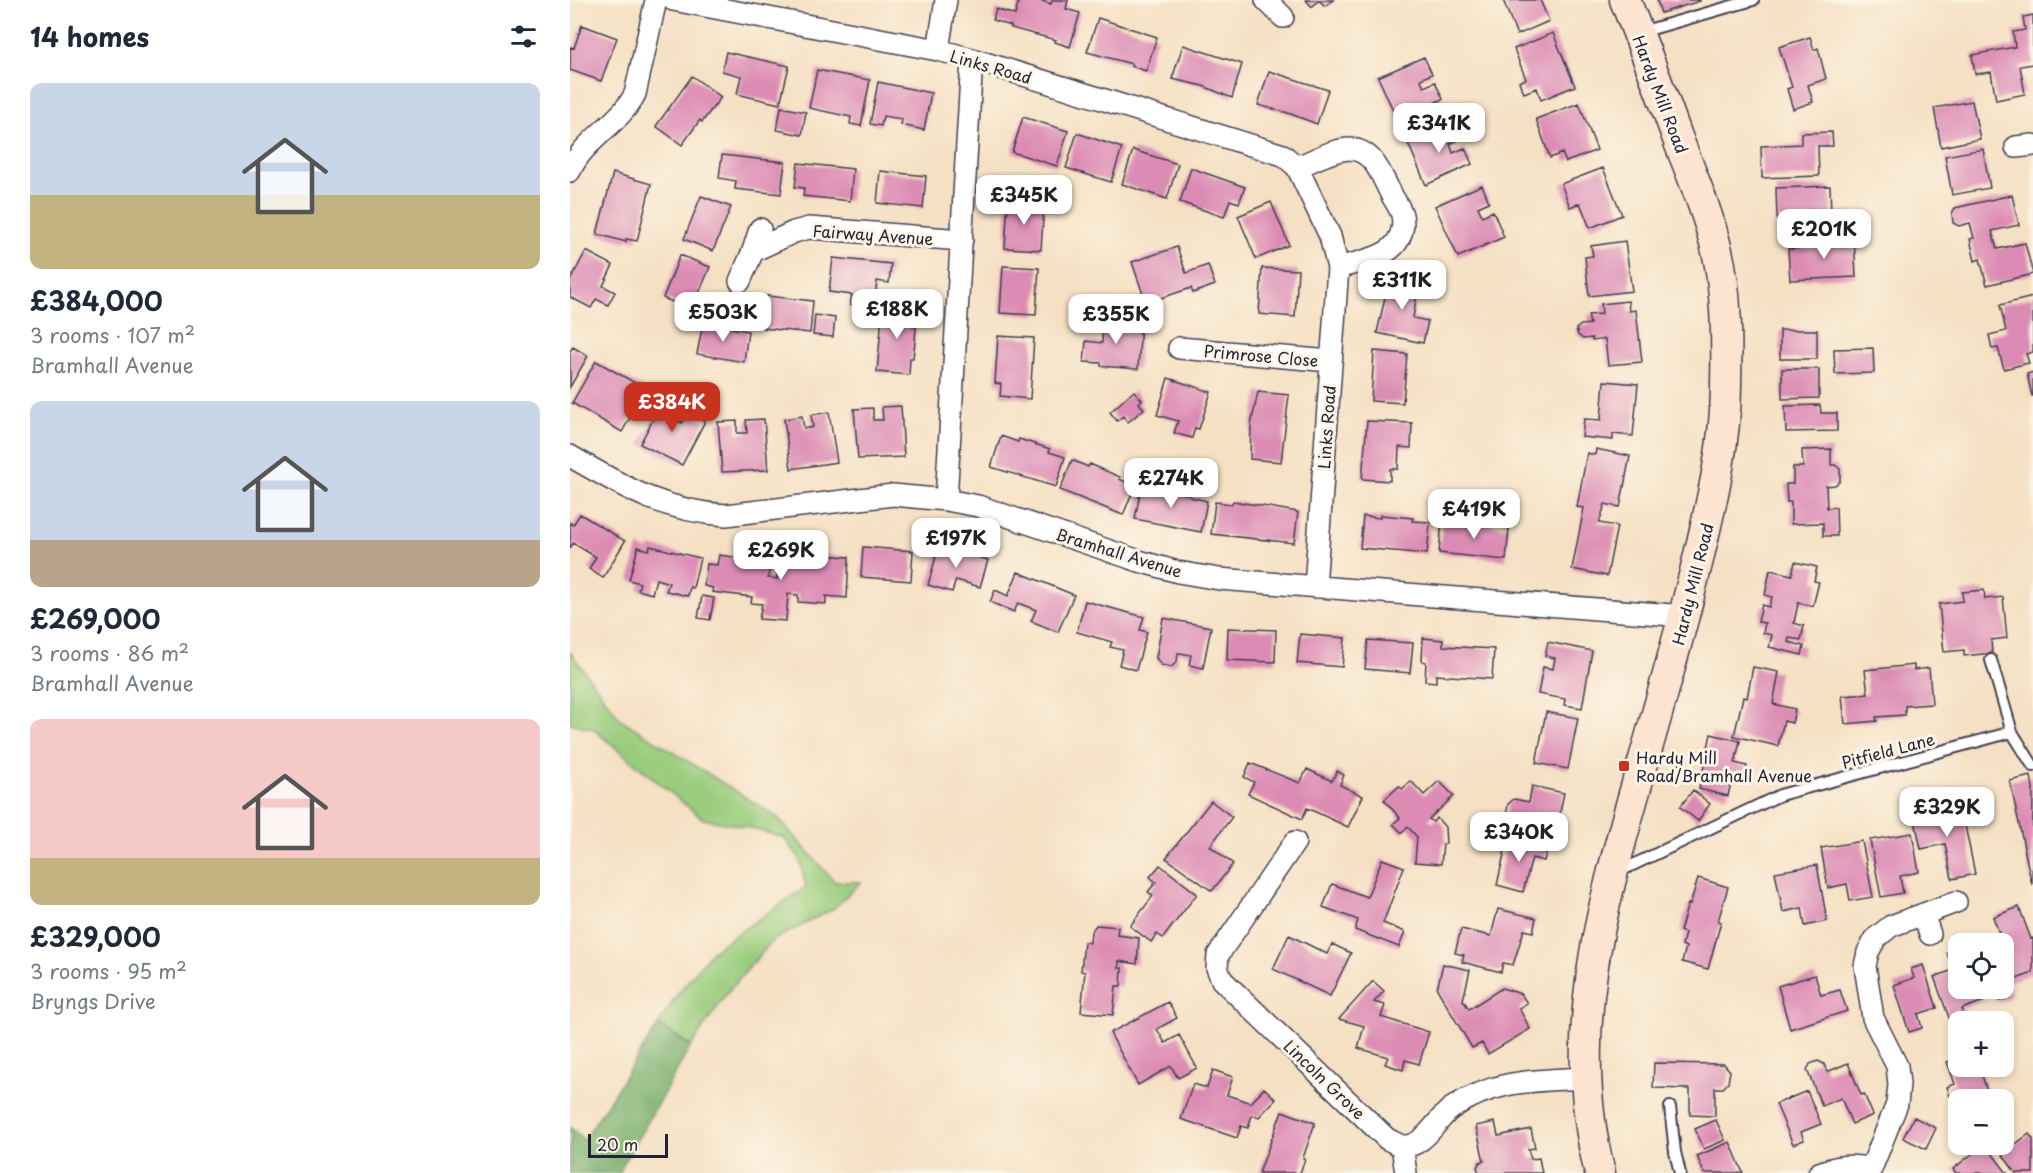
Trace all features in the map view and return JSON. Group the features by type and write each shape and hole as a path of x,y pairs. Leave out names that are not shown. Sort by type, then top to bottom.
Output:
{"main road":[{"name":"Hardy Mill Road","path":"1600,1173 1591,1138 1585,1078 1585,1021 1590,971 1610,876 1685,616 1713,496 1722,436 1726,387 1723,291 1718,253 1703,205 1625,0"}],"street":[{"path":"570,171 583,150 629,106 656,0"},
{"name":"Links Road","path":"673,0 734,6 972,59 1283,155 1297,167 1330,236 1338,268 1315,587"},
{"path":"938,50 946,0"},
{"path":"1266,0 1283,17"},
{"path":"946,500 972,59"},
{"path":"1297,167 1336,152 1350,149 1362,152 1377,166 1402,215 1402,230 1396,242 1387,250 1378,256 1338,268"},
{"name":"Fairway Avenue","path":"753,252 794,232 809,228 962,240"},
{"path":"740,280 753,252 760,229"},
{"name":"Primrose Close","path":"1187,343 1331,361"},
{"name":"Bramhall Avenue","path":"570,456 650,500 702,514 726,515 893,495 946,500 978,506 1139,561 1179,572 1219,579 1685,616"},
{"name":"Lincoln Grove","path":"1295,842 1218,955 1216,968 1222,980 1345,1099 1387,1138 1402,1146"},
{"path":"1819,1173 1839,1166 1855,1165 1873,1171 1897,1104 1899,1084 1897,1066 1873,1018 1865,966 1868,952 1876,938 1891,926 1956,902"},
{"path":"1923,914 1930,934"},
{"path":"1406,1173 1402,1146 1411,1146 1419,1142 1450,1109 1482,1090 1519,1082 1585,1078"}],"lane":[{"path":"1638,33 1753,0"},
{"path":"1991,660 2012,732 2033,765"},
{"name":"Pitfield Lane","path":"1610,876 1780,795 2012,732"},
{"path":"1670,1107 1680,1173"}],"green space":[{"path":"570,652 620,719 776,816 835,882 861,882 833,909 773,940 726,994 691,1046 658,1025 677,995 712,951 806,887 799,857 784,838 748,827 703,819 593,729 570,723"},
{"path":"658,1025 691,1046 620,1173 570,1173 570,1127 584,1140"}],"building":[{"path":"1019,0 1039,0 1051,4 1052,0 1068,0 1066,9 1080,13 1070,47 1055,42 1056,40 1011,28 1011,26 993,20 996,9 1015,15"},
{"path":"1306,0 1319,0 1312,7"},
{"path":"1319,0 1333,0 1325,6"},
{"path":"1503,0 1540,0 1549,21 1517,35"},
{"path":"1657,0 1700,0 1700,1 1661,13"},
{"path":"2033,15 2033,64 2020,66 2025,94 1996,100 1991,72 1975,74 1972,55 2015,47 2013,32 2025,30 2023,17"},
{"path":"1098,18 1157,37 1146,71 1131,66 1132,64 1087,52"},
{"path":"582,25 617,38 601,81 570,70 570,47 574,48"},
{"path":"1553,33 1575,86 1541,100 1537,88 1524,93 1519,82 1526,79 1514,49"},
{"path":"1810,37 1814,50 1818,48 1826,79 1808,85 1813,102 1793,109 1787,89 1792,87 1779,47"},
{"path":"1183,45 1242,64 1232,98 1203,86 1172,79"},
{"path":"726,52 789,66 780,104 737,94 741,76 722,71"},
{"path":"1424,57 1432,74 1421,79 1422,83 1424,87 1435,82 1443,99 1397,119 1378,77"},
{"path":"817,70 870,80 861,126 850,124 851,117 809,108"},
{"path":"1269,71 1328,90 1317,124 1258,105"},
{"path":"692,76 721,97 682,145 656,126"},
{"path":"878,82 931,93 924,130 901,125 902,119 883,116 881,126 870,124"},
{"path":"1972,101 1980,139 1941,147 1934,108"},
{"path":"1579,103 1597,150 1566,162 1562,153 1550,158 1536,119"},
{"path":"781,107 806,112 802,135 777,130"},
{"path":"1023,117 1068,131 1057,166 1012,152"},
{"path":"1453,122 1461,139 1450,144 1453,153 1465,148 1472,164 1426,185 1408,143"},
{"path":"1832,132 1833,146 1818,146 1819,176 1762,178 1761,146 1801,144 1801,133"},
{"path":"1077,133 1122,148 1111,182 1066,168"},
{"path":"1983,149 1990,188 1952,195 1945,156"},
{"path":"1133,150 1178,164 1167,199 1122,184"},
{"path":"722,155 785,162 781,194 735,189 736,181 719,178"},
{"path":"798,163 853,169 850,201 803,196 804,188 795,187"},
{"path":"1191,168 1245,187 1239,203 1230,200 1224,217 1180,202"},
{"path":"1603,168 1622,215 1590,228 1580,203 1570,207 1561,184"},
{"path":"880,171 926,176 923,208 877,203"},
{"path":"613,173 651,184 637,241 626,239 626,242 597,234"},
{"path":"1482,185 1489,202 1478,207 1482,216 1493,211 1504,237 1458,257 1435,206"},
{"path":"1830,186 1831,214 1851,213 1851,227 1812,228 1812,217 1777,219 1776,188"},
{"path":"2012,195 2019,225 1992,231 1997,249 2025,243 2033,274 1987,285 1980,259 1975,261 1970,239 1974,238 1970,223 1959,226 1953,223 1952,213 1955,208"},
{"path":"701,196 731,207 713,251 684,239"},
{"path":"1008,201 1044,203 1041,250 1005,248"},
{"path":"1271,202 1289,245 1256,259 1238,216"},
{"path":"1854,236 1856,277 1790,280 1788,249 1823,247 1823,237"},
{"path":"1625,241 1632,291 1589,296 1585,257 1593,256 1591,246"},
{"path":"1177,247 1186,273 1208,265 1215,285 1193,293 1191,288 1146,303 1132,262"},
{"path":"586,251 613,265 603,286 615,292 608,305 596,299 591,308 570,297 570,281"},
{"path":"680,255 710,267 692,310 663,298"},
{"path":"833,258 891,264 889,283 877,281 875,298 865,296 864,307 850,305 852,295 829,292"},
{"path":"1003,266 1039,268 1036,315 1000,313"},
{"path":"1262,268 1298,270 1295,317 1259,314"},
{"path":"1390,275 1419,282 1413,318 1428,321 1423,343 1377,333"},
{"path":"767,296 813,301 810,333 763,328"},
{"path":"2033,297 2033,352 2026,354 2029,363 2004,369 1998,348 1992,349 1989,335 2006,331 2000,305"},
{"path":"1628,301 1629,311 1636,310 1642,362 1608,365 1605,339 1592,341 1592,338 1583,339 1578,335 1576,329 1581,325 1590,324 1588,315 1602,314 1601,304"},
{"path":"883,305 915,308 913,326 916,326 915,342 913,358 910,358 909,375 877,372"},
{"path":"815,315 835,318 833,337 813,335"},
{"path":"1103,319 1141,322 1138,369 1084,362 1086,341 1102,343"},
{"path":"703,323 748,331 744,362 697,354"},
{"path":"1780,330 1817,330 1817,359 1780,359"},
{"path":"998,336 1034,338 1030,399 1000,396 1001,384 995,383"},
{"path":"573,347 588,356 570,387 570,351"},
{"path":"1873,348 1874,373 1835,374 1834,349"},
{"path":"1374,351 1407,354 1403,403 1371,401"},
{"path":"596,361 646,389 622,432 572,403"},
{"path":"1782,369 1819,369 1819,398 1782,399"},
{"path":"2033,372 2033,396 2032,396 2027,374"},
{"path":"1168,378 1211,392 1199,429 1195,428 1192,438 1174,433 1178,421 1157,415"},
{"path":"1604,381 1638,384 1633,436 1613,434 1613,440 1582,437 1584,419 1601,420"},
{"path":"1134,391 1142,400 1139,403 1144,409 1128,422 1123,416 1117,421 1110,412"},
{"path":"1258,392 1289,395 1281,462 1250,459 1251,425"},
{"path":"664,399 680,407 674,419 682,423 688,412 705,421 682,465 640,444"},
{"path":"1820,405 1821,413 1837,413 1837,431 1786,432 1785,406"},
{"path":"901,406 904,457 858,459 854,409 873,408 873,420 883,420 882,407"},
{"path":"829,412 837,462 791,469 784,419 802,416 804,428 809,428 813,427 811,415"},
{"path":"764,419 768,470 722,472 718,422 737,421 737,433 747,433 746,420"},
{"path":"1367,421 1412,423 1411,448 1399,447 1398,469 1390,469 1390,481 1362,479"},
{"path":"1001,436 1050,449 1049,452 1065,457 1056,487 991,467"},
{"path":"1596,449 1630,456 1620,507 1605,504 1599,523 1617,526 1607,576 1572,569 1584,508 1577,507 1587,453 1595,455"},
{"path":"1831,449 1831,465 1840,469 1840,481 1835,485 1826,486 1827,508 1836,507 1837,536 1823,536 1823,523 1791,524 1791,502 1787,502 1786,484 1793,484 1793,467 1803,467 1802,450"},
{"path":"1072,460 1088,467 1090,464 1135,486 1123,515 1060,490"},
{"path":"1141,488 1158,491 1158,488 1207,501 1201,532 1135,519"},
{"path":"1233,501 1298,512 1294,543 1211,534 1215,502 1232,504"},
{"path":"580,514 625,541 603,578 589,569 596,557 573,543 570,549 570,523 573,525"},
{"path":"1380,515 1430,522 1427,554 1360,548 1363,516 1380,518"},
{"path":"1459,521 1509,528 1506,560 1439,553 1442,522 1459,523"},
{"path":"650,546 700,558 693,588 690,587 688,596 666,591 669,583 656,579 652,594 638,590 640,583 629,580 638,547 649,550"},
{"path":"939,546 988,560 980,587 956,580 952,592 928,585"},
{"path":"863,547 913,551 911,581 861,577"},
{"path":"788,553 849,557 847,598 826,596 826,604 798,602 798,595 788,594 786,621 759,619 762,604 751,603 752,597 712,592 713,588 704,586 707,564 717,565 719,555 771,562 768,578 777,579 778,561 787,562"},
{"path":"1795,562 1817,567 1814,581 1819,582 1813,606 1798,603 1794,623 1804,626 1801,640 1789,638 1788,642 1804,646 1802,655 1769,647 1772,635 1763,633 1765,623 1758,622 1762,605 1769,607 1772,597 1765,595 1770,570 1792,575"},
{"path":"1018,572 1074,595 1058,632 1031,621 1036,610 1018,603 1014,612 990,602 995,590 1008,596"},
{"path":"1984,590 1985,599 2003,597 2007,638 1991,640 1992,653 1964,656 1964,650 1944,652 1939,604 1963,601 1962,592"},
{"path":"702,596 714,598 710,620 698,618"},
{"path":"1085,601 1144,617 1140,630 1147,632 1136,670 1119,665 1123,650 1110,647 1112,642 1077,632"},
{"path":"1163,618 1211,627 1203,668 1189,665 1191,655 1180,653 1178,653 1177,662 1171,667 1161,665 1156,658"},
{"path":"1228,628 1276,630 1275,662 1227,660"},
{"path":"1300,634 1345,638 1342,667 1297,663"},
{"path":"1423,638 1443,640 1443,646 1494,649 1492,679 1436,675 1436,682 1425,681 1426,662 1422,661"},
{"path":"1368,640 1413,643 1410,673 1365,669"},
{"path":"1548,642 1592,651 1582,708 1564,705 1565,699 1538,694 1543,667 1553,669 1555,658 1545,656"},
{"path":"1914,665 1914,670 1929,668 1932,704 1905,706 1905,715 1876,717 1877,721 1845,724 1842,696 1868,694 1865,670"},
{"path":"1753,667 1779,672 1773,704 1795,709 1792,723 1784,721 1778,746 1734,736 1743,697 1747,698"},
{"path":"1546,712 1578,718 1568,769 1536,763"},
{"path":"1711,734 1740,741 1735,763 1747,766 1744,781 1732,778 1728,796 1699,789"},
{"path":"1250,763 1300,783 1307,769 1332,781 1337,771 1344,775 1340,785 1363,796 1348,827 1307,808 1302,819 1248,794 1254,782 1244,777"},
{"path":"2031,776 2033,788 2032,885 2010,781"},
{"path":"1411,781 1424,795 1439,781 1454,796 1429,819 1433,822 1437,818 1445,827 1446,844 1443,844 1441,864 1415,862 1417,837 1408,827 1402,833 1393,824 1400,818 1384,800 1399,786 1402,789"},
{"path":"1532,786 1564,793 1559,817 1550,815 1547,829 1506,818 1508,804 1514,799 1529,802"},
{"path":"1693,790 1710,804 1698,821 1680,807"},
{"path":"1211,801 1232,817 1210,846 1233,864 1212,891 1166,858"},
{"path":"1961,806 1975,874 1952,879 1945,844 1921,849 1914,816"},
{"path":"1912,833 1919,872 1900,876 1903,893 1881,897 1870,840"},
{"path":"1508,837 1548,846 1544,861 1532,858 1523,892 1497,885"},
{"path":"1862,841 1873,897 1850,901 1847,884 1828,888 1821,848"},
{"path":"1382,859 1404,867 1383,923 1405,932 1399,947 1355,930 1358,920 1323,907 1332,884 1367,897"},
{"path":"1160,865 1197,894 1163,938 1157,934 1151,942 1130,926 1153,896 1148,892 1156,882 1150,877"},
{"path":"1817,865 1827,921 1805,926 1802,908 1783,912 1775,872"},
{"path":"1698,878 1728,887 1708,969 1682,962 1686,947 1682,945 1685,933 1680,931"},
{"path":"2019,907 2031,939 2033,938 2033,973 2014,980 2014,933 1999,933 1993,917"},
{"path":"1498,909 1536,918 1533,932 1524,930 1513,965 1503,963 1501,972 1462,962 1464,955 1455,953 1461,929 1491,936"},
{"path":"1096,925 1118,927 1117,935 1139,938 1137,964 1119,961 1119,968 1122,968 1121,986 1116,986 1113,1015 1081,1012 1085,972 1081,971 1084,942 1090,943 1091,932"},
{"path":"1289,935 1327,954 1332,944 1351,953 1330,996 1273,969"},
{"path":"1443,964 1470,970 1463,1000 1469,1009 1502,988 1521,994 1527,1003 1519,1008 1530,1029 1488,1054 1482,1043 1472,1048 1437,989"},
{"path":"1923,965 1937,1008 1918,1014 1922,1028 1909,1032 1894,985 1914,978 1911,969"},
{"path":"1948,972 1948,999 1983,999 1984,1001 1962,1009 1963,1011 1948,1011 1948,1015 1934,977"},
{"path":"1815,975 1821,995 1840,990 1847,1011 1790,1029 1778,986"},
{"path":"1373,981 1384,991 1374,1002 1385,1005 1381,1017 1429,1032 1419,1064 1405,1060 1403,1070 1385,1064 1388,1057 1358,1048 1364,1026 1339,1019"},
{"path":"1168,1002 1177,1018 1157,1029 1165,1043 1179,1035 1197,1068 1178,1078 1171,1066 1138,1085 1110,1033"},
{"path":"1818,1061 1824,1064 1827,1072 1848,1063 1861,1095 1864,1094 1873,1115 1852,1124 1841,1098 1822,1106 1807,1070 1810,1064"},
{"path":"1654,1063 1724,1064 1730,1071 1728,1083 1723,1088 1715,1088 1715,1116 1690,1115 1690,1089 1653,1088"},
{"path":"1213,1070 1233,1077 1227,1095 1251,1103 1264,1088 1276,1099 1259,1117 1252,1115 1248,1128 1241,1126 1237,1138 1181,1119 1193,1084 1207,1088"},
{"path":"1952,1077 1983,1077 1986,1089 1948,1090 1947,1087 1955,1084"},
{"path":"1807,1091 1821,1124 1801,1132 1804,1140 1793,1144 1776,1104"},
{"path":"1282,1111 1315,1123 1300,1173 1259,1173"},
{"path":"1914,1117 1936,1128 1926,1149 1903,1138"},
{"path":"1716,1120 1725,1140 1704,1149 1695,1129"},
{"path":"1495,1122 1498,1136 1531,1129 1535,1148 1528,1149 1531,1159 1539,1158 1542,1173 1479,1173 1477,1167 1480,1162 1484,1161 1476,1126"},
{"path":"2029,1134 2033,1139 2033,1173 2016,1173 2003,1155 2014,1155 2014,1145"},
{"path":"1730,1142 1743,1173 1704,1173 1697,1156"},
{"path":"1971,1155 1993,1155 2007,1173 1956,1173 1953,1169"}],"place":[{"name":"Hardy Mill Road/Bramhall Avenue","path":"1624,766"}]}
